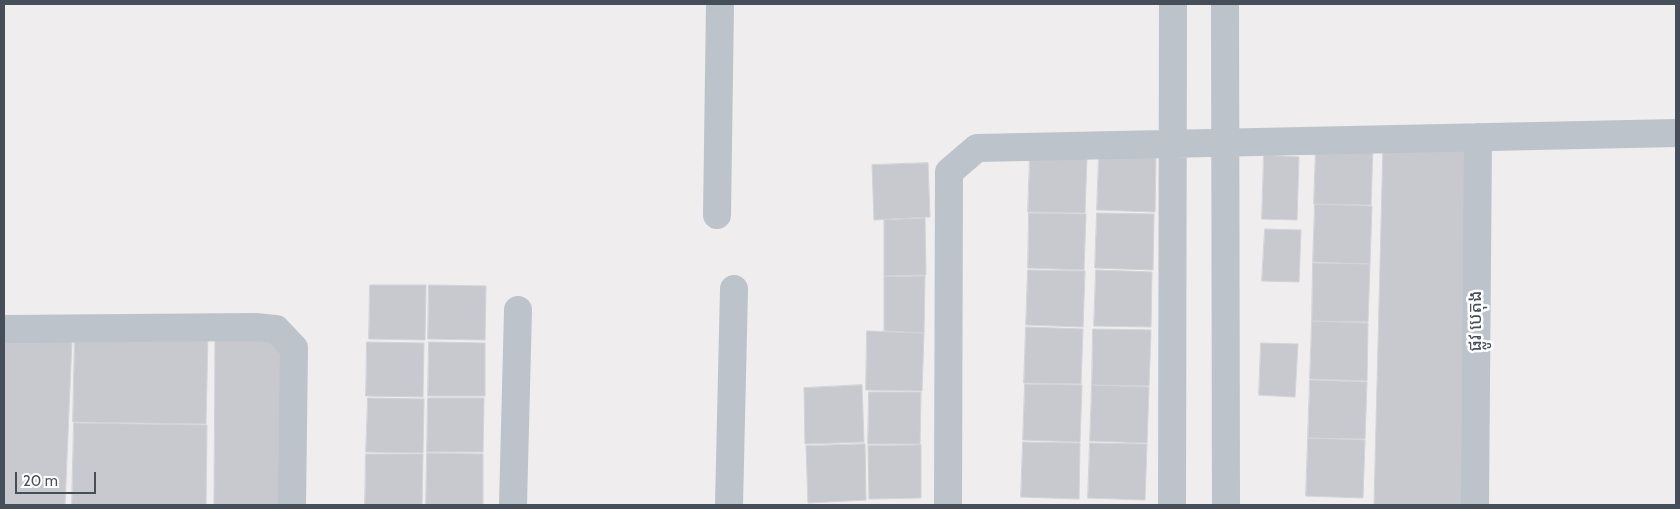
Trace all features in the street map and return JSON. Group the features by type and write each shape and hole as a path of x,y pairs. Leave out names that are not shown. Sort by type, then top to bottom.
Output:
{"street":[{"path":"717,215 720,4"},
{"path":"1172,505 1173,4"},
{"path":"1225,4 1226,505"},
{"path":"948,505 949,172 977,148 1676,133"},
{"name":"ផ្លូវ បេតុង","path":"1475,505 1478,137"},
{"path":"729,505 734,289"},
{"path":"513,505 518,310"},
{"path":"4,329 255,327 276,329 294,348 292,505"}],"building":[{"path":"1473,145 1469,505 1374,505 1383,146"},
{"path":"1316,146 1373,147 1371,205 1314,204"},
{"path":"1099,155 1156,156 1155,212 1097,210"},
{"path":"1264,155 1299,157 1297,220 1262,219"},
{"path":"1030,156 1087,157 1085,213 1028,212"},
{"path":"928,163 930,217 874,220 872,165"},
{"path":"1315,204 1372,206 1370,264 1313,262"},
{"path":"1029,213 1086,214 1084,270 1028,268"},
{"path":"1097,213 1154,214 1153,270 1095,268"},
{"path":"925,218 926,275 884,276 884,220"},
{"path":"1265,229 1301,230 1299,282 1262,281"},
{"path":"1313,263 1370,264 1368,322 1312,321"},
{"path":"1028,270 1085,271 1083,327 1026,325"},
{"path":"1096,270 1152,272 1151,327 1094,326"},
{"path":"925,276 924,333 884,331 884,277"},
{"path":"370,285 426,285 425,340 369,339"},
{"path":"429,285 486,286 485,340 428,339"},
{"path":"1312,321 1368,323 1367,381 1310,379"},
{"path":"1026,327 1083,329 1081,384 1024,383"},
{"path":"1093,329 1151,330 1149,386 1092,385"},
{"path":"867,331 924,333 922,391 866,390"},
{"path":"75,332 208,333 206,424 73,422"},
{"path":"4,336 72,339 65,505 4,505"},
{"path":"276,337 282,346 282,505 214,505 215,338"},
{"path":"367,342 424,343 423,397 366,396"},
{"path":"429,342 485,343 485,396 428,396"},
{"path":"1261,343 1298,344 1295,397 1259,395"},
{"path":"1310,380 1367,382 1365,439 1308,438"},
{"path":"1025,384 1082,385 1080,442 1023,440"},
{"path":"862,385 864,442 805,444 804,388"},
{"path":"1092,385 1149,387 1147,443 1090,441"},
{"path":"869,392 921,392 920,444 868,444"},
{"path":"368,398 424,399 423,453 366,452"},
{"path":"428,398 484,398 483,452 427,452"},
{"path":"74,423 207,425 206,505 72,505"},
{"path":"1308,438 1365,440 1363,498 1306,496"},
{"path":"1023,442 1080,443 1079,499 1021,497"},
{"path":"1090,443 1147,444 1145,500 1088,498"},
{"path":"865,444 866,500 808,503 806,446"},
{"path":"921,445 921,498 869,499 868,446"},
{"path":"427,453 483,454 483,505 426,505"},
{"path":"366,454 423,454 422,505 365,505"}]}
